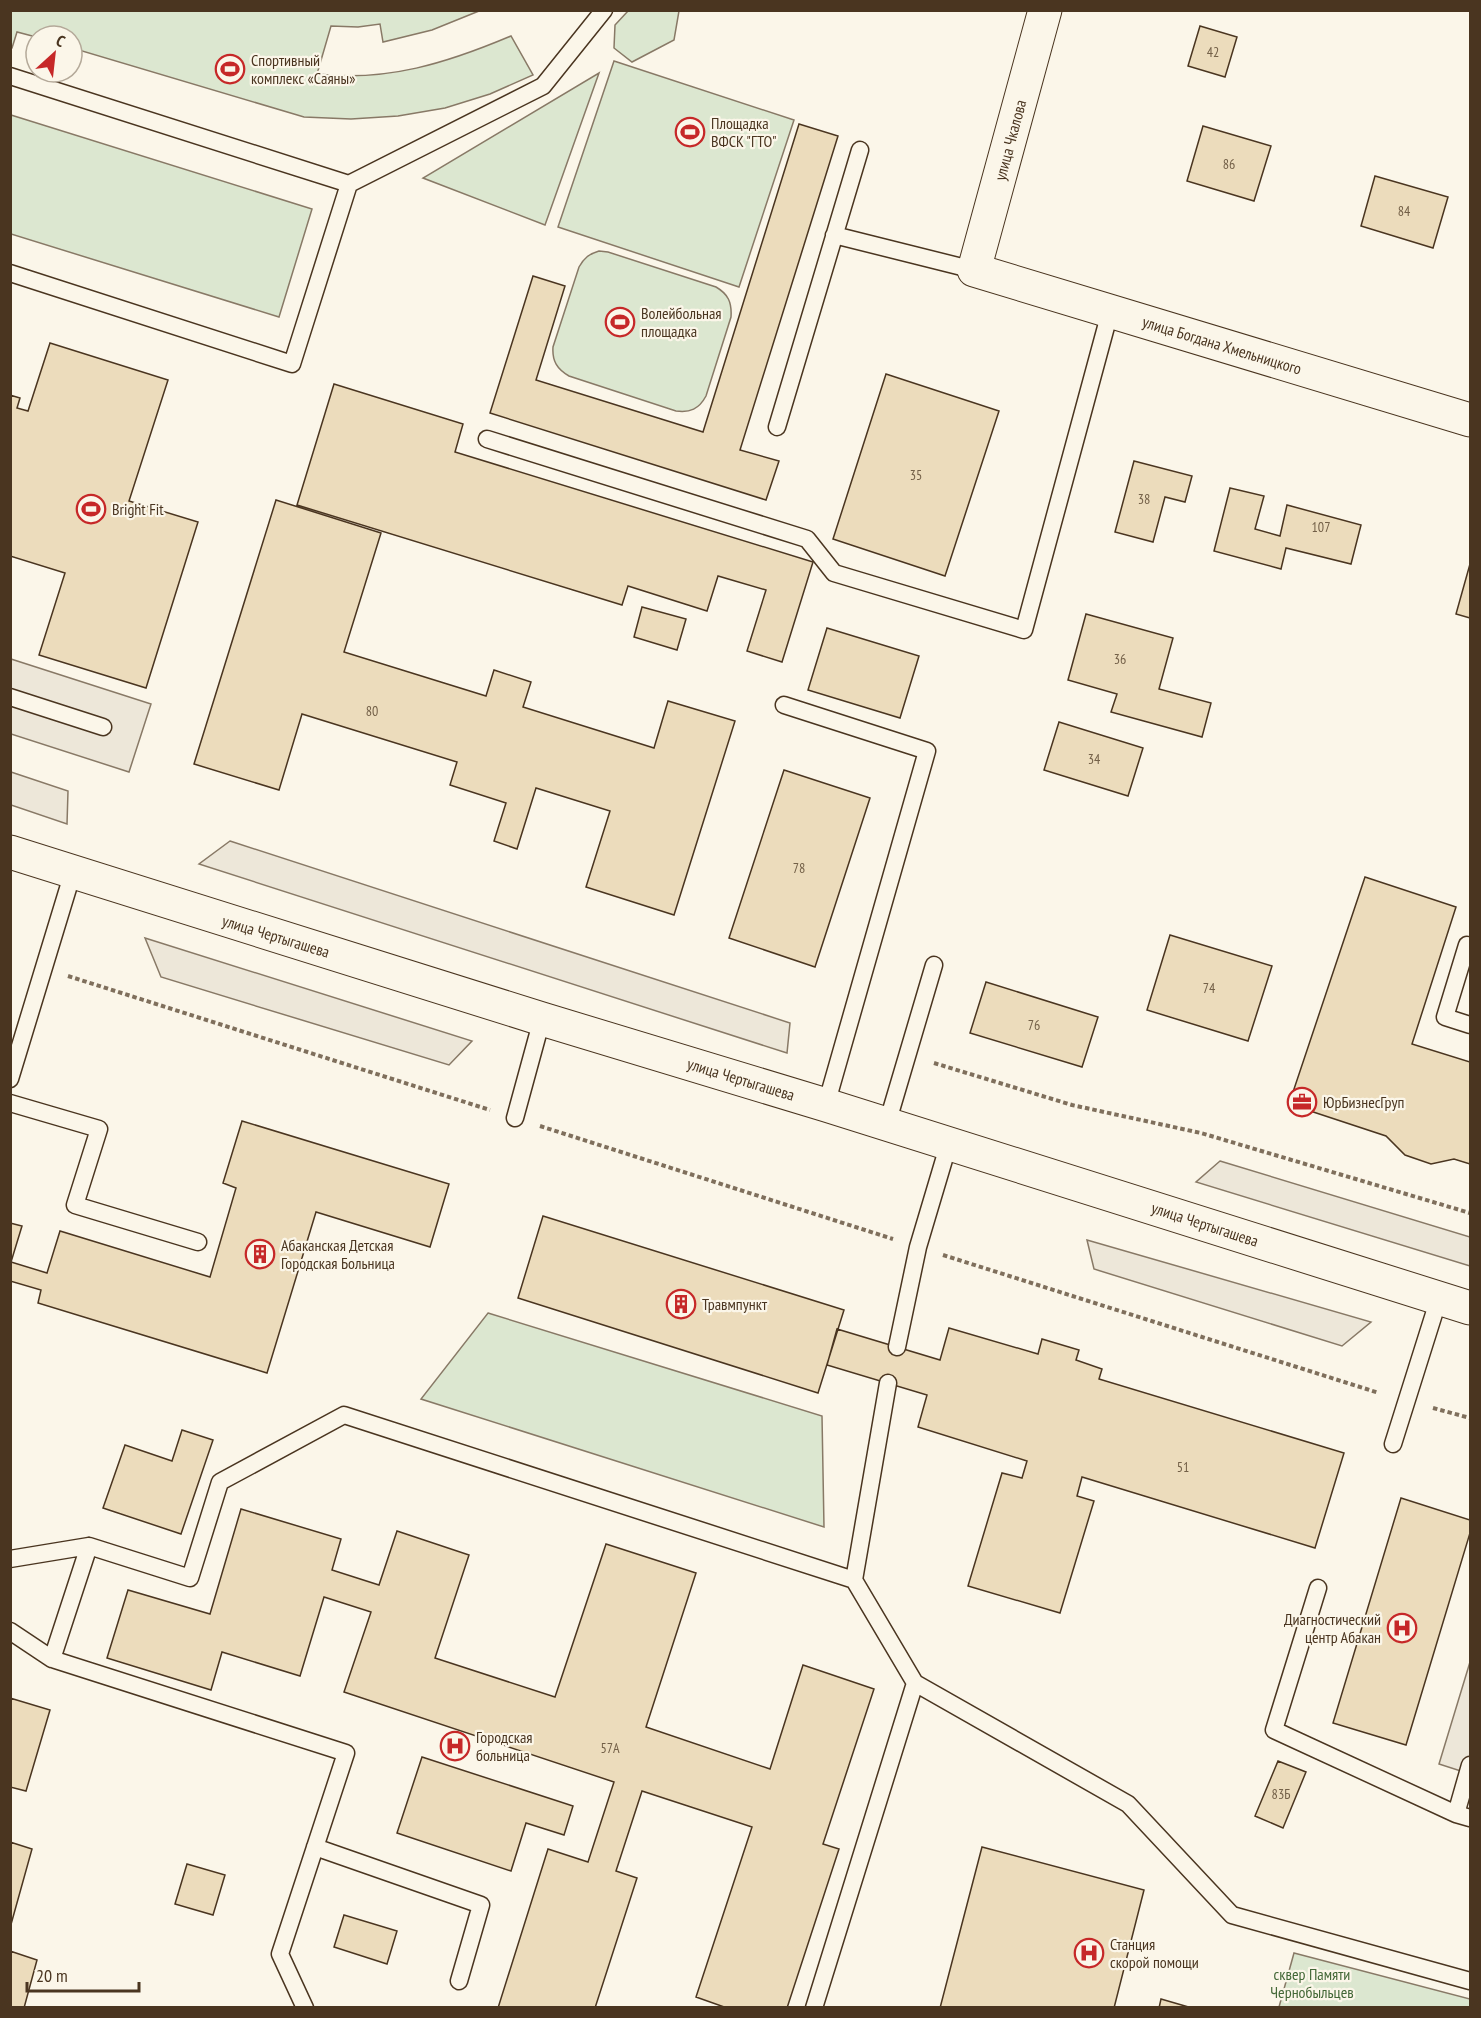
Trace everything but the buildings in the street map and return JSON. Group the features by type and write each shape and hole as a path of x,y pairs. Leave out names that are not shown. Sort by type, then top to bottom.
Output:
{"street":[{"name":"улица Чкалова","path":"974,270 1045,10"},
{"name":"улица Богдана Хмельницкого","path":"974,270 1470,420"},
{"name":"улица Чертыгашева","path":"10,852 542,1019 949,1143 1470,1308"}],"lane":[{"path":"10,76 349,184 543,86 604,10"},
{"path":"777,427 860,150"},
{"path":"10,273 292,364 349,184"},
{"path":"834,235 974,270"},
{"path":"487,439 807,539 834,573 1024,630 1110,312"},
{"path":"10,697 104,727"},
{"path":"784,705 927,751 826,1105"},
{"path":"10,1079 73,872"},
{"path":"1467,945 1445,1017 1470,1025"},
{"path":"887,1124 934,965"},
{"path":"515,1118 542,1019"},
{"path":"10,1103 99,1129 75,1205 198,1242"},
{"path":"897,1347 918,1247 949,1143"},
{"path":"1394,1444 1439,1298"},
{"path":"888,1383 854,1580 915,1683 1128,1804 1232,1915 1470,1981"},
{"path":"10,1559 89,1546 190,1578 220,1482 344,1415 854,1580"},
{"path":"52,1659 89,1546"},
{"path":"1318,1588 1274,1730 1463,1816 1470,1765"},
{"path":"10,1631 52,1659 346,1753 280,1954 304,2007"},
{"path":"814,2007 915,1683"},
{"path":"315,1847 481,1905 459,1981"}],"path":[{"path":"43,968 1406,1402 1470,1418"},
{"path":"907,1054 1072,1105 1201,1133 1470,1213"}],"green space":[{"name":"Спортивный комплекс «Саяны»","path":"10,11 479,11 432,30 383,42 380,24 358,27 331,26 317,74 343,76 392,73 440,62 511,36 533,75 490,94 445,108 398,116 351,119 304,117 84,52 84,24 24,24 24,34 17,32 11,48"},
{"path":"628,11 679,11 674,40 632,62 614,48 615,25"},
{"path":"614,61 794,120 739,287 558,227"},
{"path":"599,73 545,225 423,178"},
{"path":"11,115 312,209 279,317 11,234"},
{"path":"599,251 716,287 726,296 731,307 731,317 706,396 697,407 690,411 676,411 569,376 556,364 553,347 579,267 587,257"},
{"path":"488,1313 822,1416 824,1527 421,1399"},
{"name":"сквер Памяти Чернобыльцев","path":"1294,1953 1470,1999 1470,2007 1279,2007"}],"shaded area":[{"path":"11,659 151,704 129,772 11,734"},
{"path":"11,772 68,791 67,824 11,805"},
{"path":"230,841 790,1023 787,1053 199,864"},
{"path":"145,938 472,1041 449,1065 161,977"},
{"path":"1220,1161 1470,1237 1470,1266 1196,1182"},
{"path":"1087,1240 1371,1322 1342,1346 1094,1269"},
{"path":"1470,1662 1470,1774 1439,1764"}],"place":[{"name":"Спортивный комплекс «Саяны»","path":"230,69"},
{"name":"Площадка ВФСК \"ГТО\"","path":"690,132"},
{"name":"Волейбольная площадка","path":"620,322"},
{"name":"Bright Fit","path":"91,509"},
{"name":"ЮрБизнесГруп","path":"1302,1102"},
{"name":"Абаканская Детская Городская Больница","path":"260,1254"},
{"name":"Травмпункт","path":"681,1304"},
{"name":"Диагностический центр Абакан","path":"1402,1628"},
{"name":"Городская больница","path":"455,1746"},
{"name":"Станция скорой помощи","path":"1089,1953"}]}
